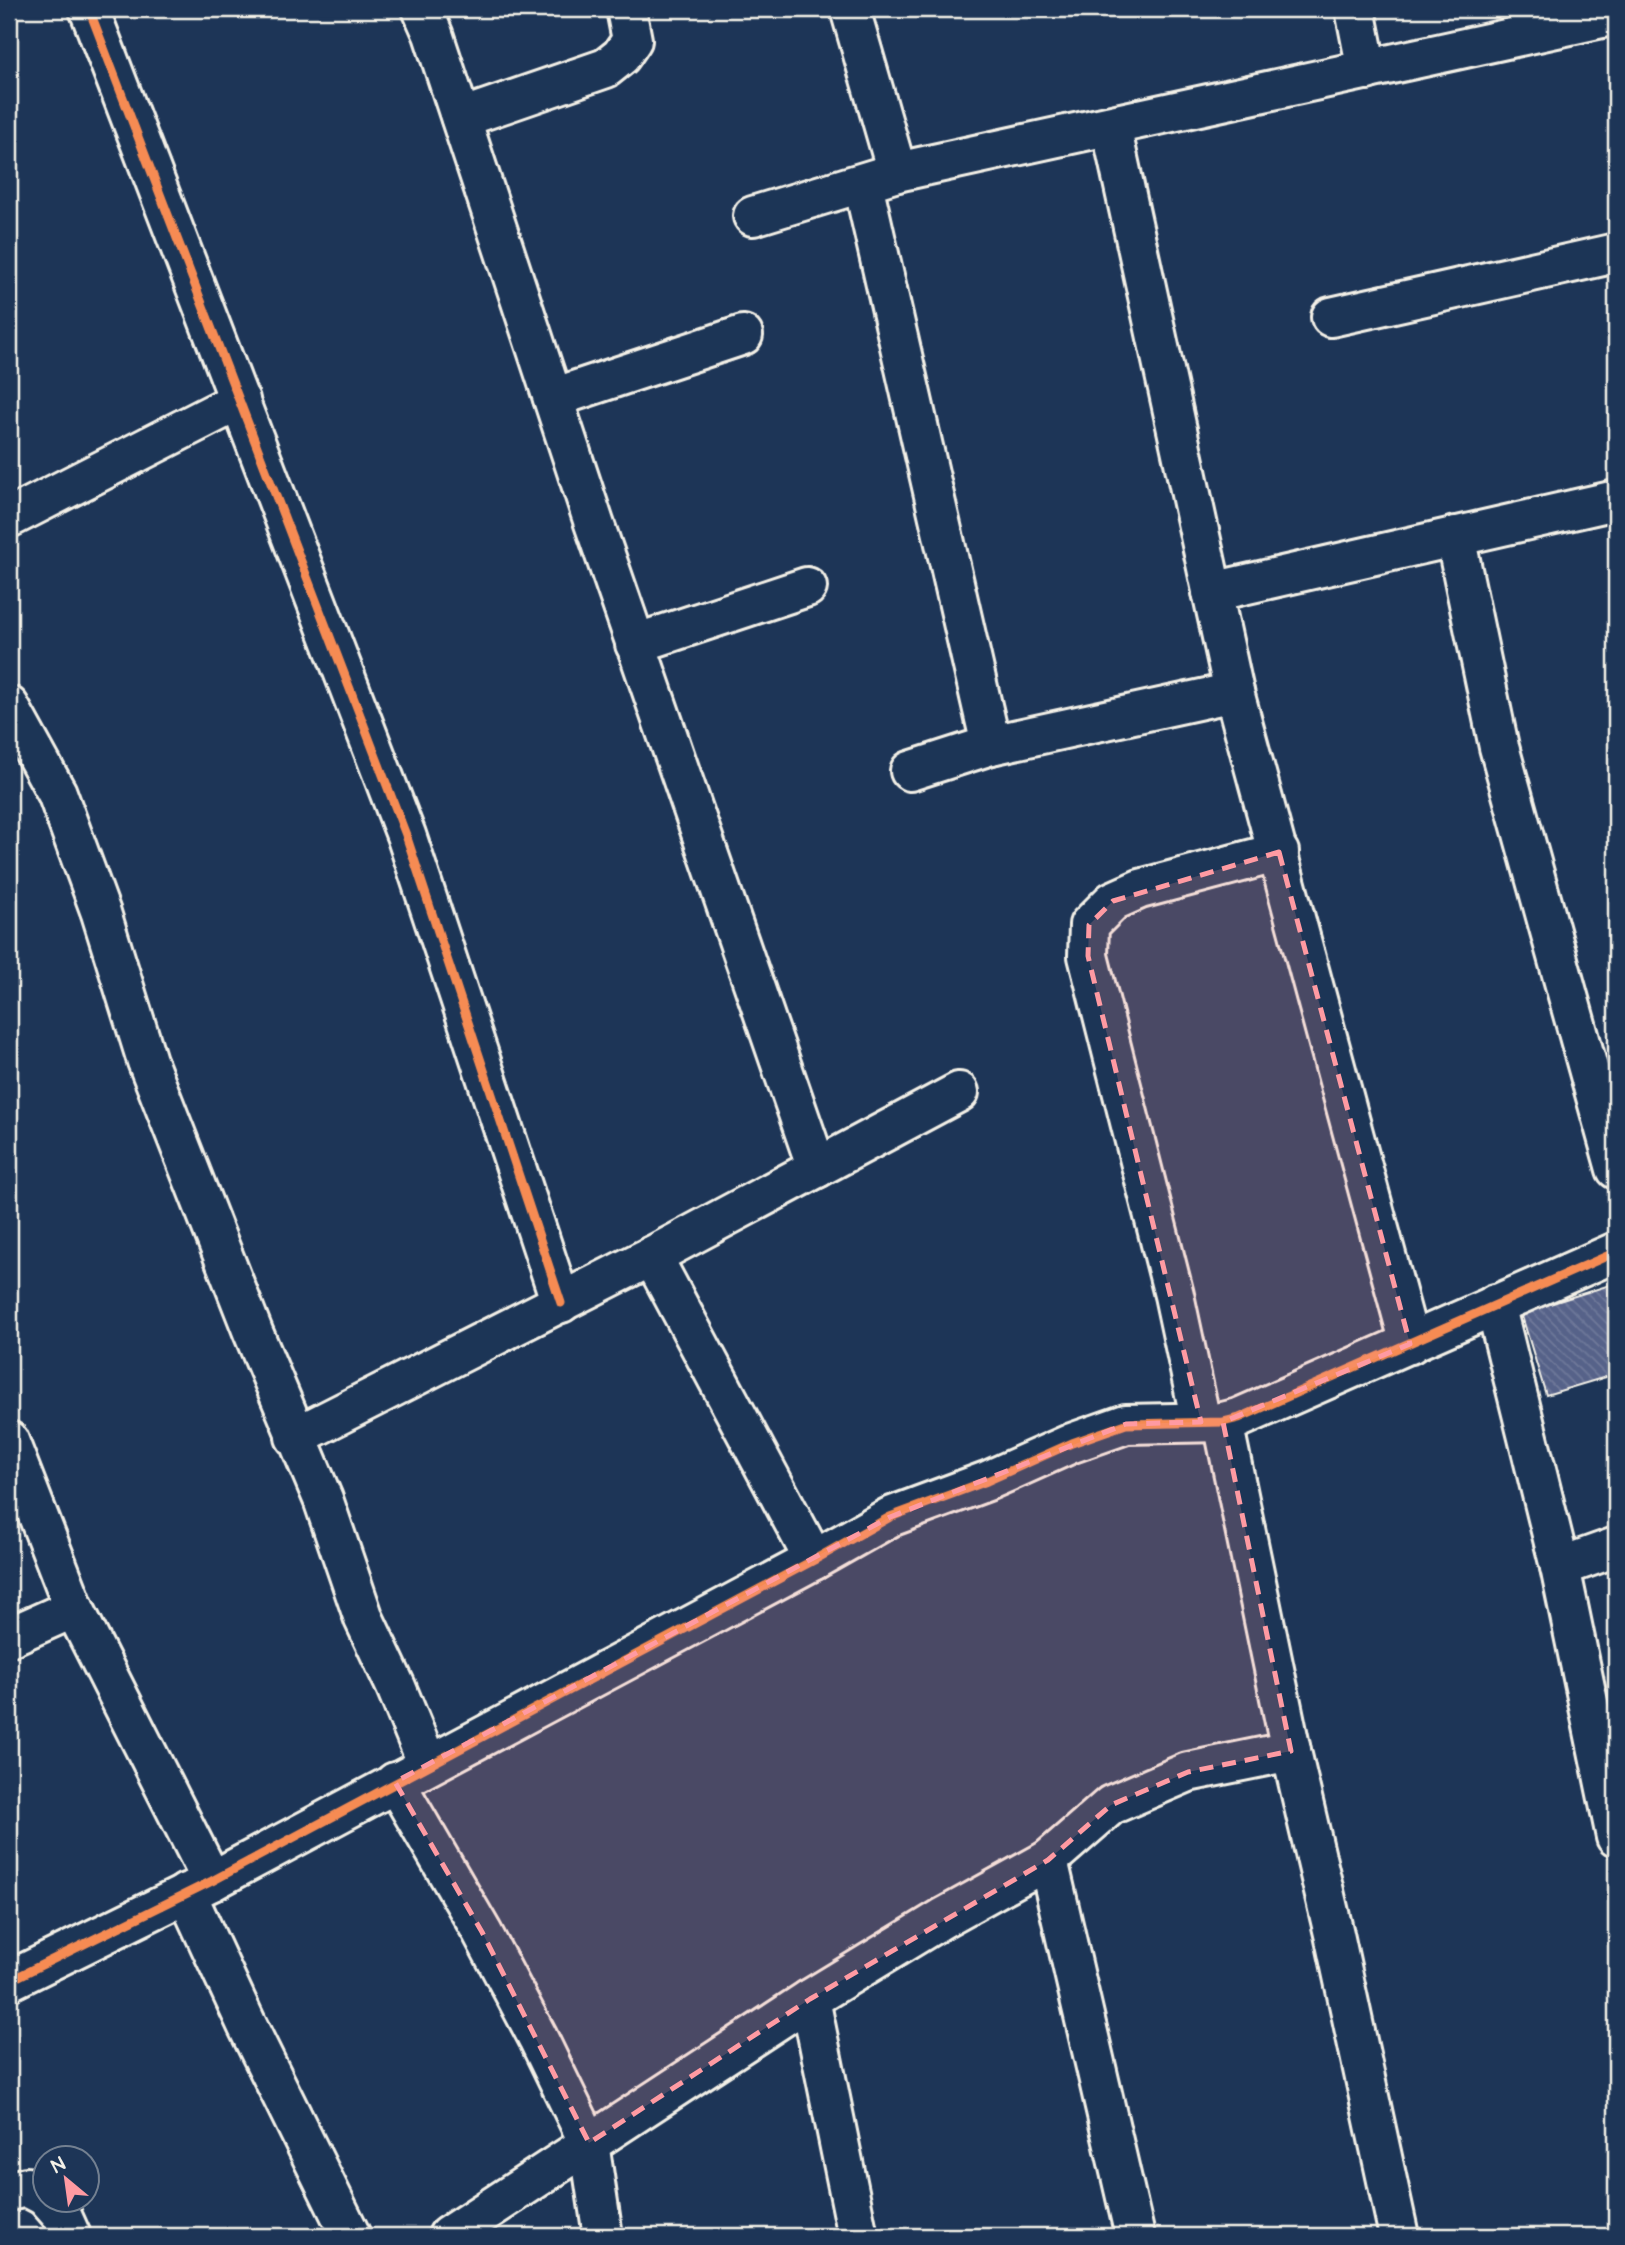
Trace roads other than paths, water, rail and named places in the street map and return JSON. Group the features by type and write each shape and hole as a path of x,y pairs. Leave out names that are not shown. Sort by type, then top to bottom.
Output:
{"street":[{"path":"89,9 406,835 561,1303"},
{"path":"422,9 433,34 635,644 817,1168"},
{"path":"461,118 606,68 621,56 632,40 626,9"},
{"path":"850,9 880,178 991,745"},
{"path":"1355,9 1367,70"},
{"path":"753,216 880,178 1367,70 1602,14"},
{"path":"1111,126 1234,692 1410,1343"},
{"path":"1331,317 1616,253"},
{"path":"553,398 743,335"},
{"path":"9,518 240,400"},
{"path":"1212,592 1616,500"},
{"path":"1455,536 1499,747 1616,1169"},
{"path":"635,644 807,587"},
{"path":"910,771 991,745 1234,692"},
{"path":"9,706 57,793 101,913 147,1061 295,1437 323,1499 365,1619 428,1765"},
{"path":"1279,852 1140,889 1113,901 1089,925 1088,956 1174,1295 1212,1422 1335,1934 1399,2236"},
{"path":"295,1437 652,1256 959,1092"},
{"path":"9,1980 199,1887 890,1517 987,1481 1072,1443 1126,1424 1212,1422 1239,1418 1616,1252"},
{"path":"652,1256 814,1560"},
{"path":"1496,1304 1560,1567 1616,1837"},
{"path":"9,1441 74,1608 199,1887 247,2025 351,2236"},
{"path":"1560,1567 1616,1547"},
{"path":"9,1637 74,1608"},
{"path":"448,2236 810,1999 943,1917 1048,1860 1111,1805 1188,1772 1291,1751"},
{"path":"395,1782 482,1932 589,2143 603,2236"},
{"path":"1048,1860 1135,2236"},
{"path":"810,1999 858,2236"},
{"path":"9,2191 27,2187 32,2190"},
{"path":"60,2214 71,2236"}]}
